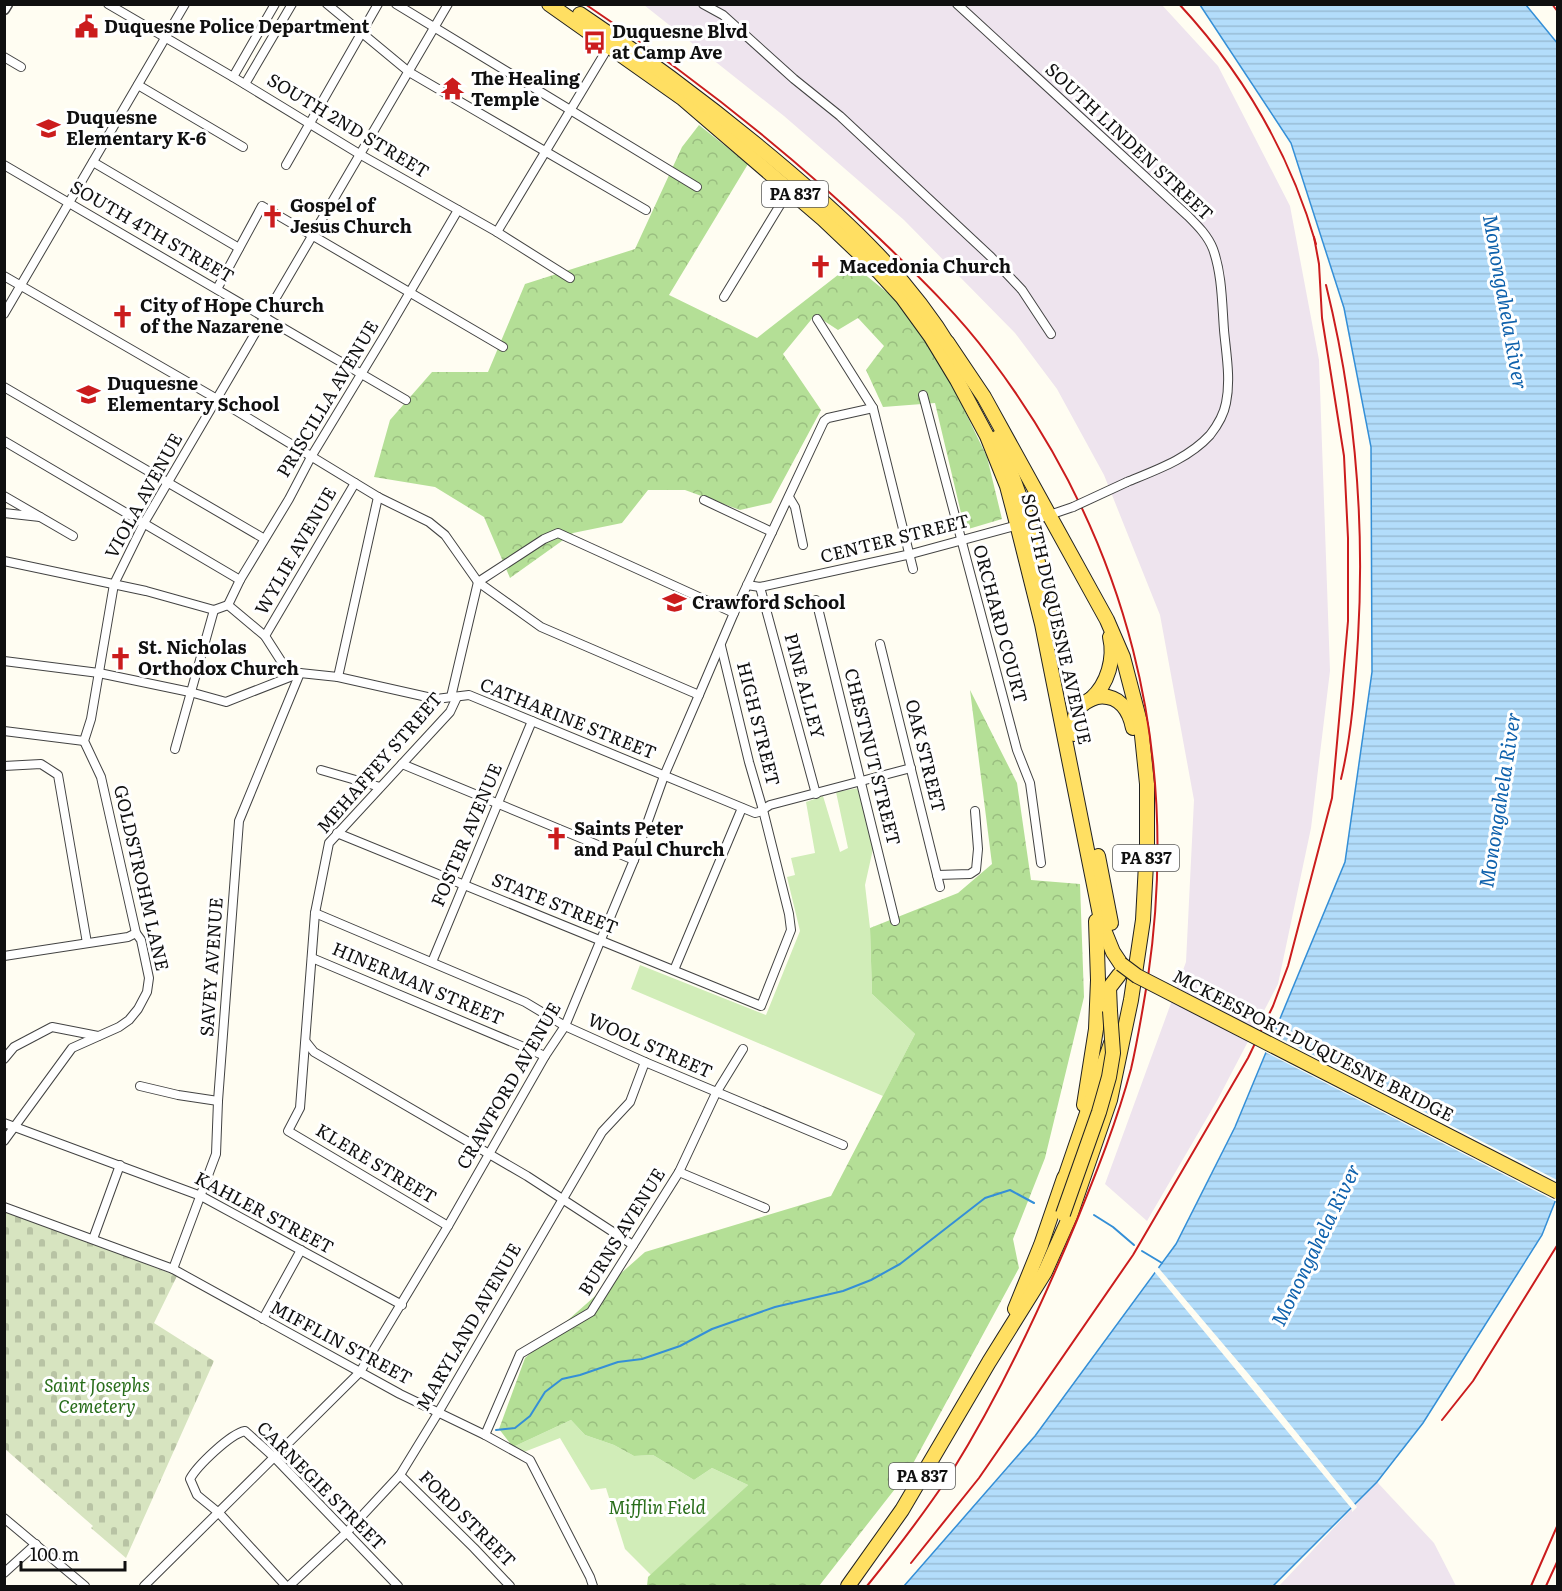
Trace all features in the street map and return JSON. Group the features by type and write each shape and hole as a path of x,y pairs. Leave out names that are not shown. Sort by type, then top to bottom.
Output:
{"main road":[{"name":"SOUTH DUQUESNE AVENUE","path":"549,4 681,98 793,184 870,247 915,298 947,342 978,394 992,422 1023,523 1074,734 1113,934 1122,966"},
{"name":"PA 837","path":"565,4 710,107 793,184"},
{"name":"SOUTH DUQUESNE AVENUE","path":"793,184 902,297 931,337 987,436 1023,523 1095,894"},
{"name":"PA 837","path":"848,1587 902,1510 989,1362 1028,1302 1066,1215 1110,1100 1129,1011 1141,931 1147,845 1147,784 1141,726 1123,657 1107,620 984,397 947,342"},
{"path":"1074,734 1078,709 1098,693 1106,680 1112,645 1107,620"},
{"path":"1062,1186 1125,999 1137,914 1140,871 1140,780 1131,718 1125,707 1115,698 1103,696 1091,699"},
{"name":"PA 837","path":"989,1362 1017,1305 1062,1186 1083,1113 1096,1029 1098,980 1095,894"},
{"name":"MCKEESPORT-DUQUESNE BRIDGE","path":"1095,894 1106,938 1122,966 1137,976 1557,1192"},
{"path":"1066,1215 1108,1077 1113,1053 1109,988 1122,966"},
{"name":"MCKEESPORT-DUQUESNE BRIDGE","path":"1122,966 1138,970 1557,1185"}],"street":[{"path":"4,9 7,4"},
{"name":"SOUTH 2ND STREET","path":"108,4 361,155 497,232 570,278"},
{"path":"4,314 185,4"},
{"path":"233,77 275,4"},
{"path":"245,84 292,4"},
{"path":"327,4 409,72 645,210"},
{"path":"286,165 378,4"},
{"path":"396,4 698,187"},
{"name":"VIOLA AVENUE","path":"99,673 114,584 144,523 448,4"},
{"path":"703,4 723,15 794,79 840,116 991,257 1022,290 1051,334"},
{"name":"SOUTH LINDEN STREET","path":"957,4 1203,231 1212,246 1219,269 1228,386 1226,404 1210,434 1195,449 1180,459 1049,516"},
{"path":"497,232 609,46"},
{"path":"4,57 21,67"},
{"path":"138,85 243,147"},
{"path":"93,162 239,248"},
{"name":"SOUTH 4TH STREET","path":"4,165 406,400"},
{"path":"724,297 793,184"},
{"path":"217,289 262,206 503,347"},
{"name":"PRISCILLA AVENUE","path":"228,605 311,457 458,210"},
{"path":"4,276 217,399 378,497 429,522 445,535 478,582 541,627 699,695"},
{"path":"818,319 873,408 913,569"},
{"path":"4,387 264,538"},
{"name":"ORCHARD COURT","path":"923,395 1017,750 1030,783 1041,862"},
{"name":"CRAWFORD AVENUE","path":"144,1587 360,1372 402,1305 545,1056 565,1026 634,860 664,776 734,613 824,421 828,418 873,408"},
{"path":"4,441 240,580"},
{"name":"WYLIE AVENUE","path":"265,636 355,483"},
{"path":"4,496 73,536"},
{"path":"338,677 378,497"},
{"path":"789,497 795,507 803,545"},
{"path":"704,500 772,532"},
{"path":"4,513 43,518"},
{"name":"CENTER STREET","path":"747,585 760,586 910,554 1049,516"},
{"path":"478,582 544,539 558,533 734,613"},
{"path":"4,561 114,584 214,610 228,605 265,636 290,675"},
{"name":"MEHAFFEY STREET","path":"288,1131 300,1108 315,913 329,843 450,712 478,582"},
{"name":"PINE ALLEY","path":"760,586 816,794"},
{"name":"CHESTNUT STREET","path":"816,600 895,921"},
{"path":"175,749 214,610"},
{"name":"OAK STREET","path":"880,644 940,887"},
{"name":"HIGH STREET","path":"721,646 746,751 764,810 791,930 761,1006"},
{"name":"CATHARINE STREET","path":"4,661 99,673 226,702 300,672 338,677 436,699 469,695 754,813 764,810"},
{"name":"SAVEY AVENUE","path":"173,1269 216,1154 239,821 300,672"},
{"path":"4,731 84,741 91,719 99,673"},
{"name":"FOSTER AVENUE","path":"432,962 532,721"},
{"name":"GOLDSTROHM LANE","path":"4,1141 72,1048 119,1027 129,1020 147,992 148,978 141,940 136,933 101,777 84,741"},
{"path":"4,766 41,764 58,775 87,943"},
{"path":"402,764 634,860"},
{"path":"764,810 770,806 911,768"},
{"path":"321,770 380,787"},
{"path":"674,970 742,808"},
{"name":"OAK STREET","path":"937,875 970,874 976,870 978,849 975,811"},
{"name":"STATE STREET","path":"337,833 761,1006"},
{"name":"WOOL STREET","path":"315,913 525,1002 565,1026 645,1062 843,1145"},
{"path":"4,956 128,937 136,933"},
{"name":"HINERMAN STREET","path":"312,957 545,1056"},
{"path":"4,1059 14,1047 52,1028 98,1036"},
{"path":"306,1042 314,1052 562,1199 633,1245"},
{"name":"BURNS AVENUE","path":"484,1435 520,1354 591,1312 679,1172 716,1093 742,1049"},
{"name":"MARYLAND AVENUE","path":"287,1587 346,1533 400,1475 602,1132 630,1102 645,1062"},
{"path":"140,1086 218,1101"},
{"name":"KAHLER STREET","path":"4,1123 201,1196 402,1305"},
{"name":"KLERE STREET","path":"288,1131 448,1226"},
{"path":"93,1239 120,1165"},
{"path":"679,1172 765,1208"},
{"name":"MIFFLIN STREET","path":"4,1207 173,1269 360,1372 530,1460 593,1587"},
{"path":"262,1319 301,1251"},
{"name":"CARNEGIE STREET","path":"219,1513 196,1495 190,1479 228,1439 238,1432 245,1431 398,1587"},
{"name":"FORD STREET","path":"400,1475 510,1587"},
{"path":"219,1513 287,1587"},
{"path":"4,1518 85,1587"},
{"path":"4,1573 36,1545"}],"shaded area":[{"path":"644,5 1162,5 1218,66 1290,206 1319,360 1330,671 1311,828 1278,984 1218,1099 1147,1221 1105,1184 1186,962 1194,800 1160,615 1104,475 1057,389 1015,333 904,220 784,116"},
{"path":"1377,1482 1434,1543 1456,1586 1279,1586"}],"green space":[{"path":"699,125 748,164 669,295 757,338 852,264 900,303 943,366 987,457 1002,519 965,530 935,403 883,407 866,370 884,346 858,318 838,330 815,315 783,354 821,410 771,503 740,510 685,490 648,490 622,523 573,533 510,578 484,517 435,487 374,477 390,420 432,372 488,372 525,284 635,249 682,147"},
{"path":"970,690 1017,783 1031,880 1080,884 1084,997 1045,1158 1013,1239 1019,1268 909,1471 819,1586 647,1586 648,1577 748,1485 712,1468 694,1480 653,1455 634,1456 614,1445 585,1435 571,1420 513,1447 499,1429 525,1358 645,1252 831,1196 915,1034 872,994 870,928 958,893 992,864"},
{"path":"859,788 873,849 865,885 870,928 872,994 915,1034 883,1096 631,989 640,965 766,1015 800,931 787,877 795,875 791,858 815,853 806,802 823,796 840,852 848,848 836,792"},
{"name":"Saint Josephs Cemetery","path":"7,1210 177,1276 154,1323 214,1361 126,1558 5,1449 4,1213"},
{"name":"Mifflin Field","path":"571,1420 585,1435 614,1445 634,1456 653,1455 694,1480 712,1468 748,1485 651,1575 625,1549 606,1488 591,1490 560,1438 524,1452 513,1447"}],"water":[{"name":"Monongahela River","path":"1200,5 1526,5 1558,44 1558,1194 1542,1235 1423,1423 1377,1482 1273,1586 904,1586 1035,1436 1176,1244 1235,1127 1345,862 1372,672 1371,447 1344,308 1291,143"}],"pier":[{"path":"1270,1033 1557,1180 1557,1202 1263,1051"},
{"path":"1156,1265 1357,1507 1352,1512 1352,1509 1153,1270"}],"waterway":[{"path":"496,1430 515,1428 530,1416 545,1392 562,1379 618,1362 642,1359 680,1346 712,1329 775,1307 843,1291 871,1280 900,1264 985,1198 1010,1190 1034,1203"},
{"path":"1094,1215 1134,1245"},
{"path":"1142,1251 1162,1263"}],"railway":[{"path":"585,4 700,86 810,175 909,267 977,340 1037,426 1077,498 1109,573 1133,650 1149,729 1157,810 1156,893 1148,977 1142,1012 1131,1069 1119,1108 1063,1253 987,1412 951,1473 867,1586"},
{"path":"1179,4 1224,58 1262,116 1293,178 1316,244"},
{"path":"1552,4 1558,12"},
{"path":"911,1563 979,1478 1133,1255 1248,1058 1273,1006 1288,966 1332,798 1348,621 1348,538 1344,456 1322,318 1319,264 1314,237"},
{"path":"1326,285 1351,416 1359,504 1358,638 1348,744 1341,779"},
{"path":"1442,1420 1473,1381 1558,1244"},
{"path":"1531,1586 1558,1524"},
{"path":"1546,1586 1558,1560"}],"place":[{"name":"Duquesne Police Department","path":"86,27"},
{"name":"Duquesne Blvd at Camp Ave","path":"594,42"},
{"name":"The Healing Temple","path":"453,89"},
{"name":"Duquesne Elementary K-6","path":"48,128"},
{"name":"Gospel of Jesus Church","path":"272,216"},
{"name":"Macedonia Church","path":"821,267"},
{"name":"City of Hope Church of the Nazarene","path":"122,316"},
{"name":"Duquesne Elementary School","path":"89,394"},
{"name":"Crawford School","path":"674,603"},
{"name":"St. Nicholas Orthodox Church","path":"120,658"},
{"name":"Saints Peter and Paul Church","path":"556,839"}]}
